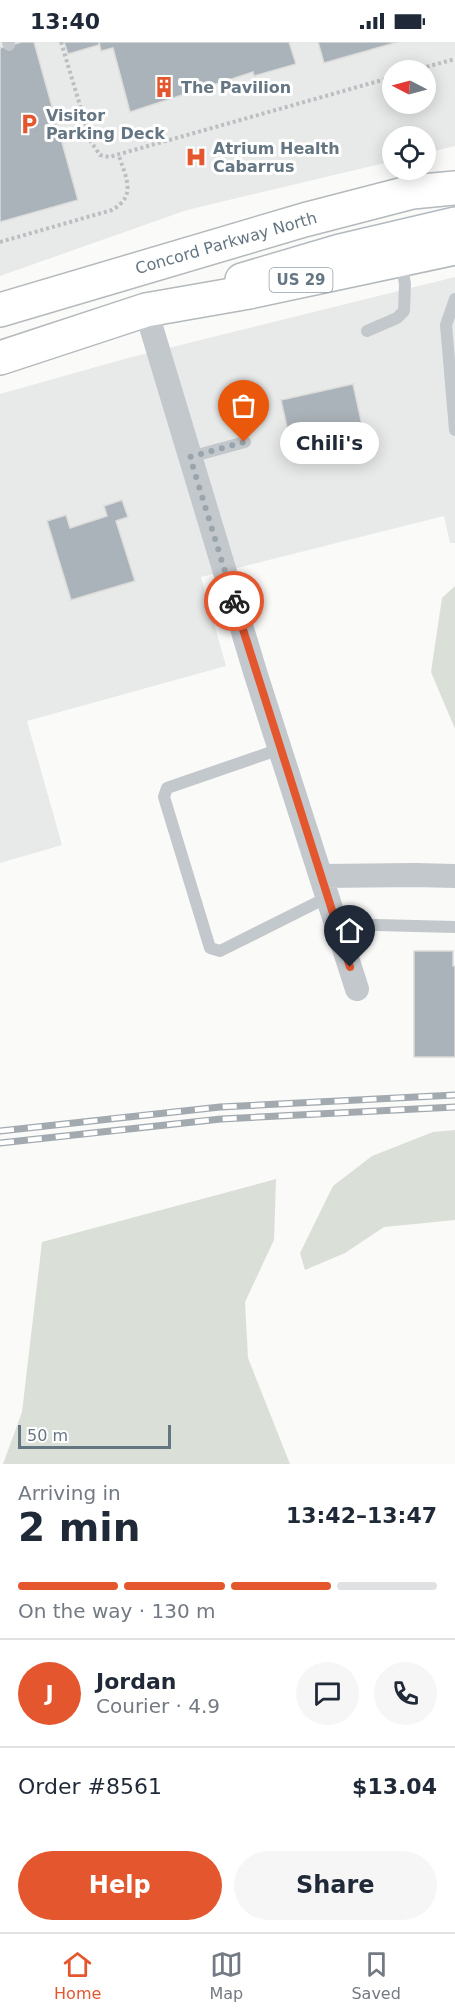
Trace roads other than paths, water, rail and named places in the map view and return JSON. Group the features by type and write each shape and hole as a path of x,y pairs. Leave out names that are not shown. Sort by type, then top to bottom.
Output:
{"main road":[{"path":"412,192 455,178"},
{"name":"Concord Parkway North","path":"0,310 293,224 412,192 455,188"},
{"path":"146,310 340,251 455,224"},
{"name":"US 29","path":"0,358 146,310 249,292 455,248"}],"street":[{"path":"146,310 280,748 357,989"},
{"path":"324,886 415,875 455,876"}],"lane":[{"path":"367,331 397,318 404,310 405,284 400,259"},
{"path":"455,299 446,325 455,430"},
{"path":"190,457 244,442"},
{"path":"280,748 167,788 164,797 210,948 220,951 324,886"},
{"path":"336,924 455,927"}],"railway":[{"path":"0,1131 220,1107 455,1095"},
{"path":"0,1143 221,1119 455,1107"}],"place":[{"name":"The Pavilion","path":"164,87"},
{"name":"Visitor Parking Deck","path":"29,124"},
{"name":"Atrium Health Cabarrus","path":"196,157"},
{"name":"Chili's","path":"244,442"}]}
